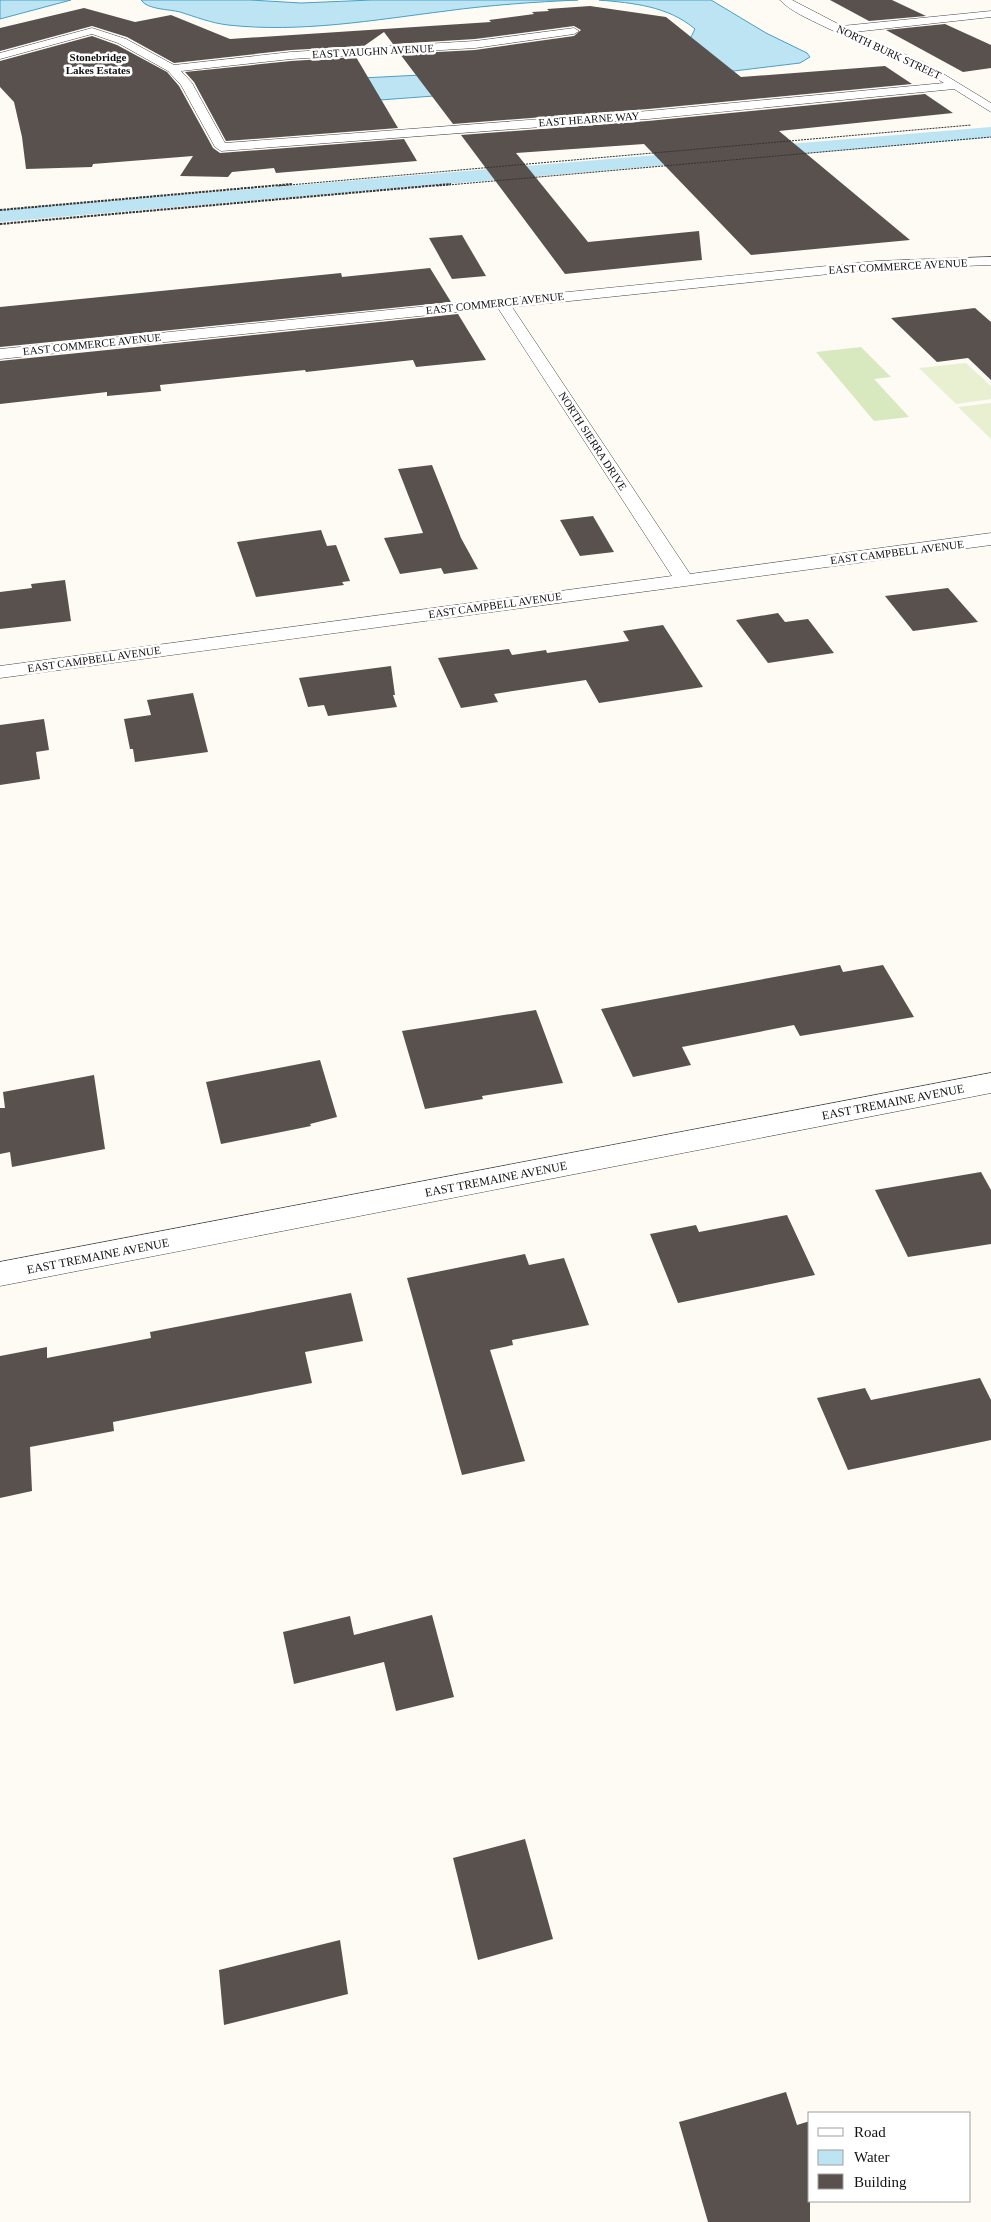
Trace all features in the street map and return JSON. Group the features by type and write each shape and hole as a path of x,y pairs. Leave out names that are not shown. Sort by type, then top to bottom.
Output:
{"street":[{"name":"NORTH BURK STREET","path":"785,0 838,30 923,66 991,108"},
{"path":"838,30 991,14"},
{"path":"0,56 92,31 122,41 172,69"},
{"name":"EAST VAUGHN AVENUE","path":"172,69 308,54 465,46 540,38 574,31"},
{"name":"EAST HEARNE WAY","path":"172,69 186,83 220,147 657,114 956,85"},
{"name":"EAST COMMERCE AVENUE","path":"0,354 876,264 991,261"},
{"name":"NORTH SIERRA DRIVE","path":"502,303 684,579"},
{"name":"EAST CAMPBELL AVENUE","path":"0,672 991,539"},
{"name":"EAST TREMAINE AVENUE","path":"0,1274 991,1083"}],"path":[{"path":"0,210 976,124"},
{"path":"0,224 991,137"}],"green space":[{"path":"861,347 891,377 874,379 909,417 874,421 816,352"},
{"path":"966,363 991,386 991,399 956,404 919,368"},
{"path":"991,403 991,439 958,407"}],"water":[{"path":"0,0 71,0 0,19"},
{"path":"141,0 250,0 301,3 372,0 578,0 496,5 337,24 255,27 222,24 204,20 180,12 148,6"},
{"path":"599,0 711,0 766,33 807,53 810,57 800,63 676,78 353,102 302,81 620,65 689,41 695,29 673,15 650,7"}],"building":[{"path":"830,0 892,0 926,16 869,21"},
{"path":"590,6 666,17 741,77 885,66 912,84 648,109 453,124 400,54 475,50 574,36 581,30 574,26 475,39 393,44 384,32 364,46 291,50 174,63 127,37 92,26 0,51 0,28 84,8 135,22 171,15 230,39 491,22 489,20 534,14 532,12 549,11 547,9"},
{"path":"945,24 991,45 991,68 963,72 886,30"},
{"path":"92,36 117,45 167,72 179,86 213,148 220,153 404,139 417,161 276,173 274,168 232,172 228,177 180,176 193,156 93,164 92,167 26,169 22,137 14,102 0,87 0,61"},
{"path":"356,57 398,128 226,141 194,82 185,72 291,61"},
{"path":"925,94 953,113 779,131 910,240 751,255 644,144 516,153 588,242 699,231 702,260 565,274 461,135 648,121"},
{"path":"462,235 486,276 452,279 429,238"},
{"path":"430,268 451,302 0,347 0,307 341,273 342,277"},
{"path":"975,308 991,322 991,380 968,358 937,362 891,318"},
{"path":"458,314 486,360 416,367 413,360 160,385 161,391 107,396 107,392 0,404 0,361"},
{"path":"432,465 461,538 478,569 444,574 441,568 400,574 384,538 423,533 398,469"},
{"path":"593,516 614,552 580,556 560,520"},
{"path":"321,530 327,546 336,545 350,581 342,582 344,585 256,597 237,542"},
{"path":"65,580 71,621 0,629 0,592 32,588 31,584"},
{"path":"948,588 978,622 913,631 885,596"},
{"path":"778,613 785,622 808,619 834,653 768,663 736,620"},
{"path":"663,625 703,687 599,703 586,680 494,694 498,702 461,708 438,658 509,649 512,655 546,650 547,653 629,641 623,631"},
{"path":"391,666 395,695 393,695 397,707 328,716 324,705 308,707 299,678"},
{"path":"193,693 208,752 135,762 133,749 130,749 124,719 151,715 147,700"},
{"path":"44,719 49,750 36,752 40,779 0,785 0,725"},
{"path":"840,965 843,972 883,965 914,1017 800,1036 794,1025 682,1047 691,1065 633,1077 601,1009"},
{"path":"536,1010 563,1083 482,1096 483,1099 425,1109 402,1031"},
{"path":"320,1060 337,1117 310,1124 311,1126 221,1144 206,1082"},
{"path":"94,1075 105,1149 12,1167 10,1152 0,1154 0,1108 5,1108 3,1092"},
{"path":"981,1172 991,1190 991,1244 908,1257 875,1190"},
{"path":"787,1215 815,1275 678,1303 650,1234 696,1225 699,1232"},
{"path":"525,1254 529,1265 564,1258 589,1325 512,1340 513,1345 490,1350 525,1461 462,1475 407,1278"},
{"path":"351,1293 363,1341 305,1352 312,1383 113,1422 114,1431 30,1447 32,1491 0,1498 0,1356 47,1347 47,1358 151,1338 150,1332"},
{"path":"980,1378 991,1400 991,1440 848,1470 817,1398 865,1388 871,1400"},
{"path":"432,1615 454,1697 396,1711 384,1662 294,1684 283,1632 350,1616 354,1635"},
{"path":"525,1839 553,1939 478,1960 453,1858"},
{"path":"340,1940 348,1994 224,2025 219,1970"},
{"path":"786,2092 797,2125 808,2122 808,2202 810,2202 810,2222 708,2222 679,2122"}],"waterway":[{"path":"0,216 989,132"}],"district":[{"name":"Stonebridge Lakes Estates","path":"98,63"}]}
